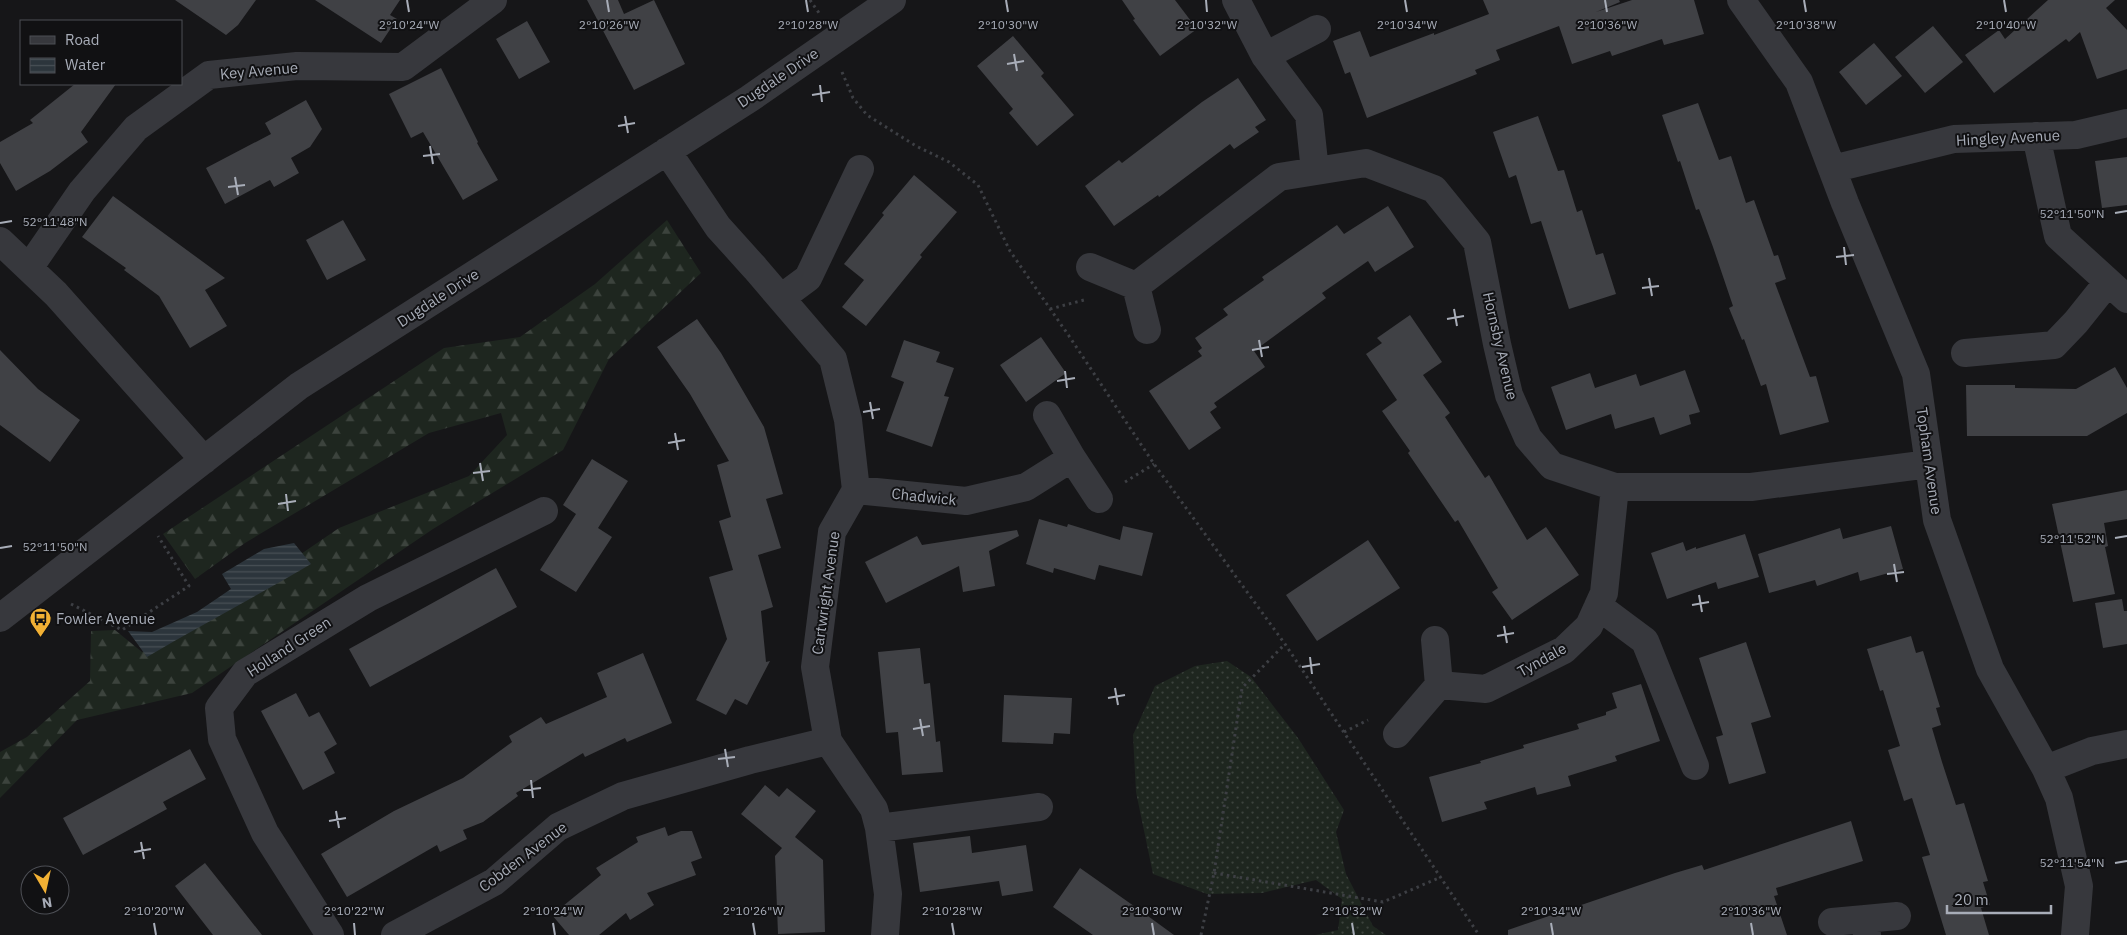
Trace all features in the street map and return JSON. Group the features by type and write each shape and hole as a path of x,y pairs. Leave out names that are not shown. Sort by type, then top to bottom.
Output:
{"street":[{"name":"Key Avenue","path":"29,268 82,191 136,128 209,75 297,66 404,67 493,0"},
{"name":"Dugdale Drive","path":"0,618 299,386 749,99 892,0"},
{"path":"1236,0 1265,56 1309,115 1316,171"},
{"name":"Topham Avenue","path":"1741,0 1799,82 1832,169 1916,374 1937,520 1990,669 2046,769 2058,798 2079,886 2075,935"},
{"path":"1265,56 1317,29"},
{"name":"Hingley Avenue","path":"1832,169 1954,139 2076,134 2127,123"},
{"path":"1965,353 2054,345 2076,322 2117,290 2058,236 2036,136"},
{"path":"667,151 718,228 834,359 848,420 856,490"},
{"name":"Hornsby Avenue","path":"1136,286 1279,177 1366,163 1434,189 1478,242 1497,344 1509,394 1528,438 1552,466 1615,487 1751,487 1929,464"},
{"path":"781,298 808,278 860,169"},
{"path":"0,241 56,294 204,460"},
{"path":"1090,267 1136,286 1147,330"},
{"path":"1047,415 1099,499"},
{"name":"Chadwick","path":"856,490 966,501 1026,488 1072,458"},
{"name":"Tyndale","path":"1439,685 1486,689 1564,650 1589,626 1604,593 1615,487"},
{"name":"Cartwright Avenue","path":"856,490 832,532 815,667 828,741 874,809 879,828 888,894 885,935"},
{"name":"Holland Green","path":"330,935 265,833 222,739 219,708 245,673 360,602 544,510"},
{"path":"1598,606 1645,641 1695,766"},
{"path":"1397,734 1439,685 1435,640"},
{"name":"Cobden Avenue","path":"395,935 494,882 558,827 624,796 750,760 828,741"},
{"path":"2046,769 2092,751 2127,744"},
{"path":"879,828 1039,807"},
{"path":"1832,922 1866,927 1897,916"}],"path":[{"path":"842,73 853,98 867,115 916,146 949,162 978,185 1010,251 1070,336 1154,464 1285,644 1479,935"},
{"path":"40,588 122,630 189,586 141,508"},
{"path":"1202,935 1214,874 1242,688 1285,644"},
{"path":"1214,874 1383,902 1440,877"}],"green space":[{"path":"667,220 701,273 609,359 563,450 433,529 192,693 77,720 0,798 0,752 27,737 90,681 91,631 115,630 142,652 229,603 339,528 469,476 507,435 501,413 429,433 245,543 195,579 163,534 444,348 520,337 595,284"},
{"path":"1227,661 1251,677 1298,738 1344,810 1336,832 1346,874 1373,926 1386,935 1315,935 1338,930 1342,899 1316,880 1262,893 1207,894 1153,874 1136,792 1133,735 1155,686 1195,666"}],"water":[{"path":"294,543 311,564 147,657 128,631 152,632 197,612 231,589 222,574 264,549"}],"building":[{"path":"175,0 256,0 238,25 226,35"},
{"path":"315,0 400,0 390,15 397,19 381,43"},
{"path":"587,0 618,0 624,14 654,0 685,64 634,90"},
{"path":"1122,0 1175,0 1197,29 1160,56 1133,20 1135,19"},
{"path":"1483,0 1619,0 1620,2 1596,12 1632,0 1694,0 1704,34 1664,45 1662,39 1612,56 1610,51 1572,64 1559,26 1496,50 1500,60 1475,70 1477,74 1367,118 1350,72 1345,74 1333,41 1360,31 1370,57 1489,14"},
{"path":"2048,0 2115,0 2106,8 2127,30 2127,69 2097,79 2080,32 2069,42 2066,39 1994,93 1965,55 1999,30 2005,39"},
{"path":"527,21 550,62 519,79 496,39"},
{"path":"1933,26 1963,62 1925,93 1895,57"},
{"path":"1013,36 1044,73 1041,76 1074,115 1037,146 1009,113 1013,109 977,66"},
{"path":"1874,43 1902,76 1866,105 1839,72"},
{"path":"441,68 477,143 498,180 463,200 423,132 411,138 389,94"},
{"path":"1238,78 1266,120 1255,127 1259,132 1234,149 1230,144 1159,197 1158,195 1114,226 1085,186 1119,160 1122,163 1202,102"},
{"path":"74,85 115,85 81,132 88,142 50,171 16,191 0,163 0,142 33,123 30,120"},
{"path":"306,100 322,129 310,147 291,158 299,173 274,187 270,180 225,204 206,168 271,134 265,123"},
{"path":"1698,103 1719,160 1731,156 1746,203 1754,200 1774,256 1778,255 1786,279 1775,283 1810,377 1816,376 1829,422 1780,435 1766,384 1761,386 1744,339 1742,340 1729,308 1733,306 1713,247 1699,209 1696,210 1662,115"},
{"path":"1538,116 1558,171 1564,170 1577,212 1582,210 1596,255 1603,253 1616,294 1569,309 1541,221 1531,224 1516,175 1509,178 1493,132"},
{"path":"2127,157 2127,205 2102,208 2095,161"},
{"path":"914,175 957,212 920,255 922,257 866,326 842,307 864,280 844,264 884,215 882,213"},
{"path":"113,196 225,278 205,290 227,326 190,348 159,296 124,270 126,268 82,237"},
{"path":"1388,206 1414,247 1375,272 1368,261 1322,293 1326,298 1254,351 1265,367 1214,403 1217,407 1210,412 1221,428 1189,450 1149,391 1202,356 1198,351 1202,348 1195,338 1228,315 1223,309 1264,280 1262,277 1337,225 1344,234"},
{"path":"343,220 366,260 327,280 306,240"},
{"path":"1410,315 1442,362 1423,375 1450,413 1445,417 1485,478 1489,475 1527,540 1546,527 1579,575 1512,620 1492,592 1498,588 1458,520 1455,522 1382,411 1397,400 1366,354 1382,343 1377,338"},
{"path":"697,319 721,353 764,427 783,494 766,499 781,548 758,555 773,607 761,611 766,662 770,661 747,705 735,699 726,715 696,700 727,639 709,577 733,570 719,521 731,517 717,465 729,461 690,394 657,347"},
{"path":"1041,337 1066,373 1026,402 1000,365"},
{"path":"904,340 940,352 936,362 954,368 944,396 949,397 932,447 886,431 904,382 891,377"},
{"path":"0,350 38,389 80,420 50,462 0,425"},
{"path":"2115,367 2127,388 2127,413 2087,436 1967,436 1966,385 2015,385 2015,388 2076,389"},
{"path":"1685,370 1700,412 1689,415 1691,424 1660,435 1654,417 1615,429 1611,414 1566,430 1551,387 1590,373 1595,388 1636,374 1640,386"},
{"path":"592,459 628,481 598,528 612,537 576,592 540,570 576,514 563,505"},
{"path":"2127,490 2127,519 2104,523 2108,546 2105,547 2115,594 2073,602 2052,504"},
{"path":"1039,519 1067,527 1068,524 1120,540 1123,526 1153,533 1142,576 1099,565 1095,580 1054,568 1053,573 1026,564"},
{"path":"1891,526 1903,569 1860,581 1858,572 1817,586 1815,580 1769,593 1758,554 1840,528 1843,539"},
{"path":"1017,530 1019,536 989,551 995,586 963,592 959,566 886,603 865,562 917,536 922,545"},
{"path":"1745,534 1759,577 1718,589 1716,582 1667,599 1651,553 1683,542 1686,551 1696,547 1696,549"},
{"path":"1368,540 1400,588 1317,641 1286,595"},
{"path":"496,568 517,607 370,687 349,649"},
{"path":"2122,599 2124,611 2127,611 2127,644 2103,648 2095,603"},
{"path":"1911,636 1916,653 1923,651 1940,707 1936,708 1941,725 1932,728 1942,762 1956,805 1964,803 1988,881 1983,882 1990,905 1981,908 1989,935 1946,935 1922,857 1930,855 1912,798 1904,801 1888,750 1900,746 1883,690 1880,691 1867,649"},
{"path":"1746,642 1771,717 1751,723 1766,773 1729,784 1716,737 1723,735 1699,658"},
{"path":"920,648 924,684 930,683 936,742 940,741 943,772 902,775 898,732 886,733 878,652"},
{"path":"643,653 672,723 627,742 625,738 585,757 583,753 516,793 518,796 483,822 463,830 467,839 440,852 437,845 347,897 321,854 394,811 463,778 512,742 509,736 541,717 546,724 607,697 597,673"},
{"path":"1641,684 1660,741 1615,756 1617,761 1568,776 1571,786 1537,795 1535,787 1484,802 1487,809 1442,822 1429,777 1481,763 1480,761 1524,748 1523,745 1579,729 1577,724 1606,715 1606,712 1617,708 1612,693"},
{"path":"296,693 309,717 319,712 337,744 324,752 335,773 303,790 261,711"},
{"path":"1004,695 1072,698 1070,734 1054,733 1053,744 1002,742"},
{"path":"190,749 206,779 163,802 167,809 83,855 63,818"},
{"path":"765,785 779,797 787,788 816,811 795,837 823,860 825,932 778,934 775,856 782,848 741,814"},
{"path":"1851,821 1863,861 1776,888 1778,895 1774,896 1787,935 1508,935 1508,930 1675,873 1702,865 1704,870"},
{"path":"665,827 668,836 681,831 692,831 702,858 691,862 696,875 647,893 654,905 630,920 626,913 599,935 569,935 552,915 601,875 596,868 638,842 636,837"},
{"path":"970,836 972,853 1026,845 1033,891 1002,896 999,881 920,892 913,843"},
{"path":"205,863 262,935 213,935 175,886"},
{"path":"1080,868 1174,935 1093,935 1053,907"}],"place":[{"name":"Fowler Avenue","path":"40,638"}]}
